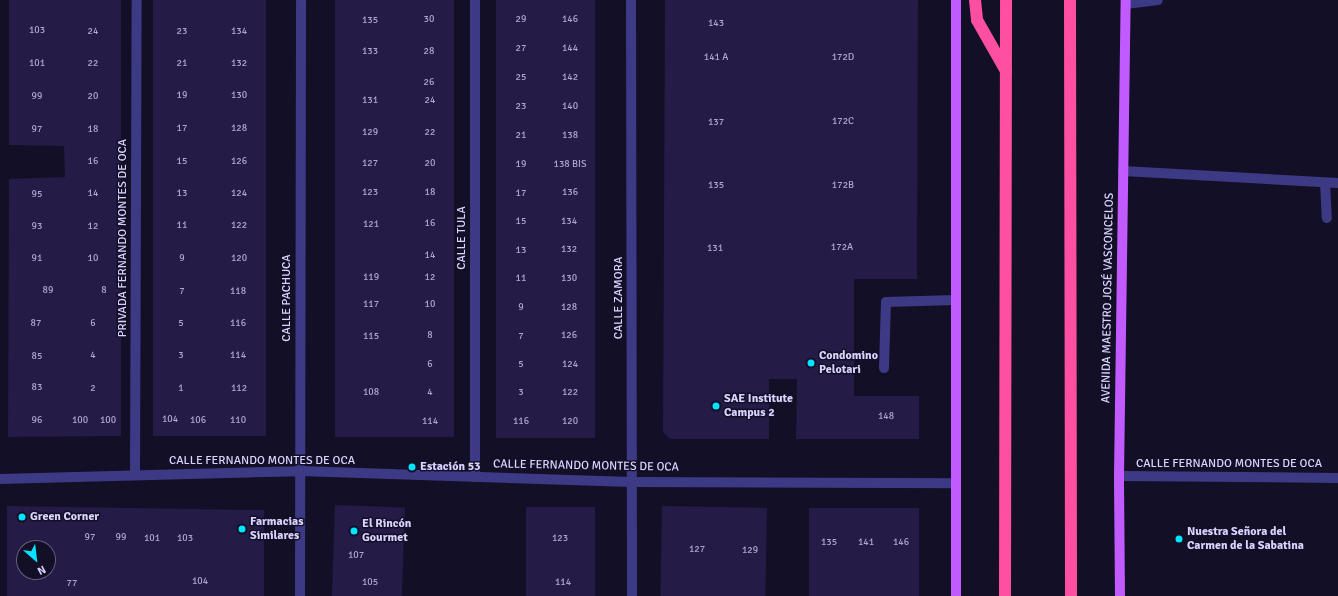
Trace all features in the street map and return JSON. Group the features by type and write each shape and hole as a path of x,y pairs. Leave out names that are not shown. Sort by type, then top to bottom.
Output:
{"highway":[{"path":"975,0 976,20 1007,72"},
{"path":"1005,596 1006,0"},
{"path":"1070,0 1071,596"}],"main road":[{"path":"956,0 956,596"},
{"name":"AVENIDA MAESTRO JOSÉ VASCONCELOS","path":"1120,596 1119,476 1126,2"}],"street":[{"name":"PRIVADA FERNANDO MONTES DE OCA","path":"135,475 137,0"},
{"name":"CALLE PACHUCA","path":"300,596 301,0"},
{"name":"CALLE TULA","path":"475,0 475,477"},
{"name":"CALLE ZAMORA","path":"631,0 632,596"},
{"path":"1126,2 1158,0"},
{"path":"1123,171 1338,183"},
{"path":"1325,183 1327,218"},
{"path":"884,368 886,302 956,300"},
{"name":"CALLE FERNANDO MONTES DE OCA","path":"0,479 300,472 632,482 956,483"},
{"name":"CALLE FERNANDO MONTES DE OCA","path":"1119,476 1338,478"}],"building":[{"path":"9,0 121,0 121,436 8,437 9,179 65,177 64,146 9,145"},
{"path":"153,0 266,0 266,436 153,436"},
{"path":"335,0 454,0 454,437 335,437"},
{"path":"496,0 595,0 595,438 496,438"},
{"path":"665,0 918,0 917,279 854,279 854,396 919,396 919,439 796,439 797,379 769,379 769,439 670,439 663,432"},
{"path":"335,505 405,507 402,596 332,596"},
{"path":"7,506 264,510 264,596 7,596"},
{"path":"662,506 767,508 765,596 660,596"},
{"path":"526,507 595,507 595,596 526,596"},
{"path":"809,508 919,508 919,596 809,596"}],"place":[{"name":"Condomino Pelotari","path":"811,363"},
{"name":"SAE Institute Campus 2","path":"716,406"},
{"name":"Estación 53","path":"412,467"},
{"name":"Green Corner","path":"22,517"},
{"name":"Farmacias Similares","path":"242,529"},
{"name":"El Rincón Gourmet","path":"354,531"},
{"name":"Nuestra Señora del Carmen de la Sabatina","path":"1179,539"}]}
